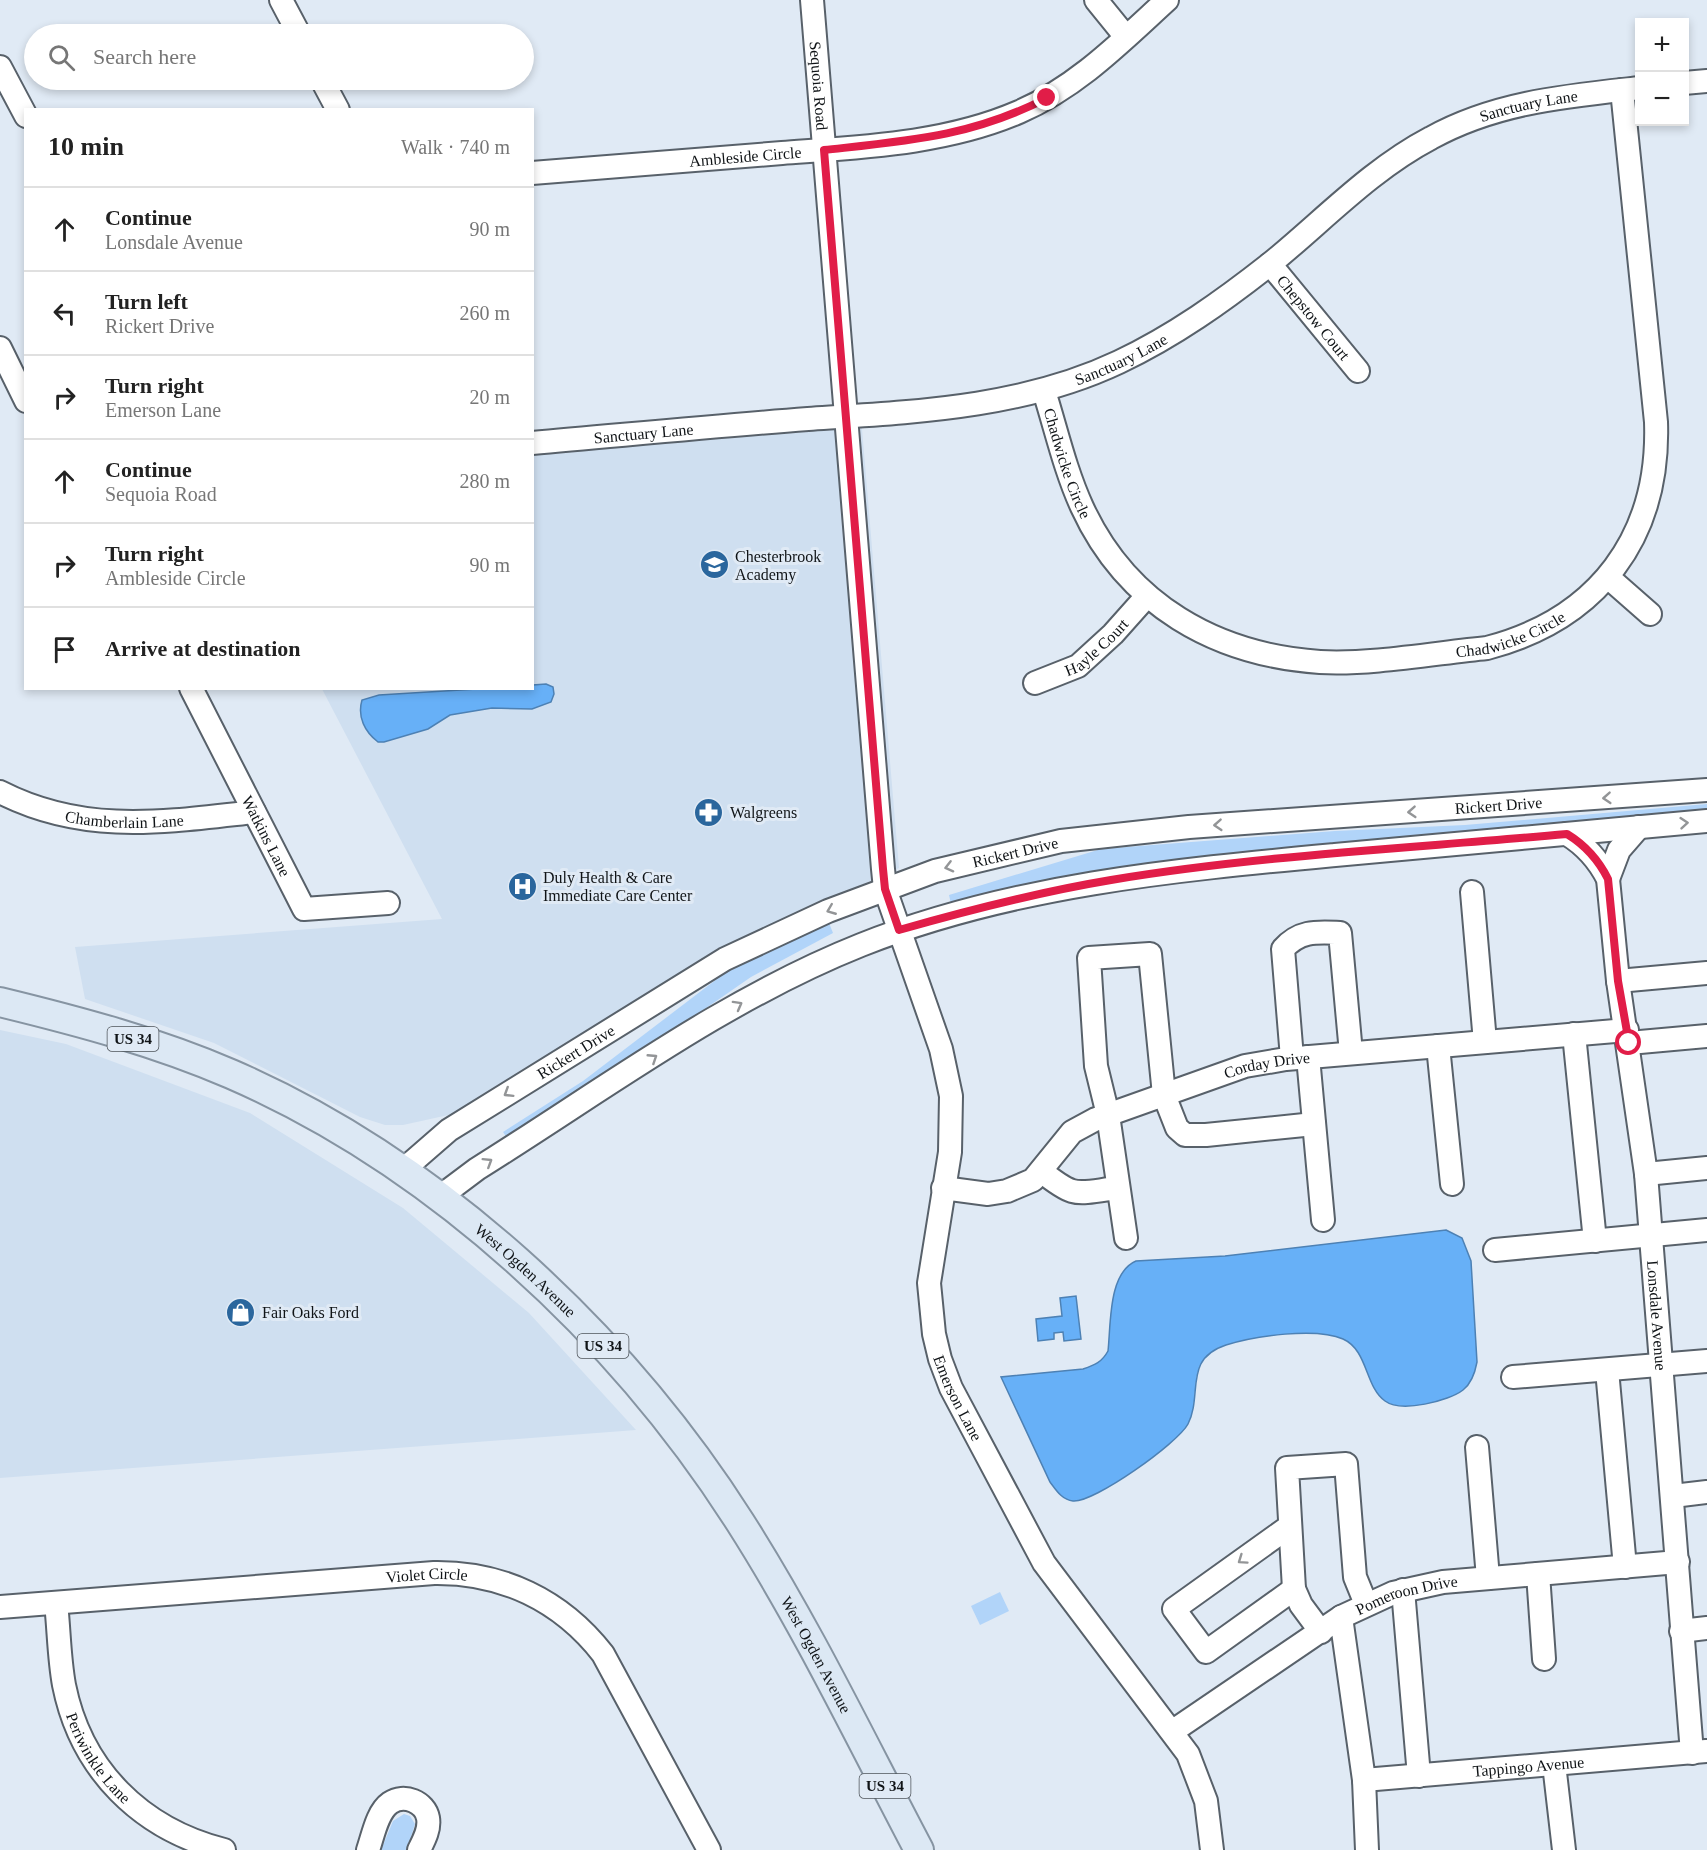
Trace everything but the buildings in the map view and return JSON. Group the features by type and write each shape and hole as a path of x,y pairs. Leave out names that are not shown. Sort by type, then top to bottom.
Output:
{"main road":[{"name":"West Ogden Avenue","path":"0,1002 85,1024 189,1057 282,1099 354,1138 441,1196 580,1322 650,1399 691,1450 773,1575 919,1850"}],"street":[{"path":"281,0 294,24"},
{"name":"Sequoia Road","path":"812,0 885,889"},
{"path":"1096,0 1126,37"},
{"name":"Ambleside Circle","path":"534,173 824,150 930,139 974,129 1019,112 1080,77 1167,0"},
{"path":"0,66 24,112"},
{"path":"1689,83 1707,81"},
{"name":"Sanctuary Lane","path":"534,443 952,408 1044,391 1118,363 1196,319 1270,264 1373,176 1431,137 1468,120 1512,106 1631,89"},
{"name":"Chadwicke Circle","path":"1044,391 1083,508 1114,560 1146,597 1212,637 1263,655 1322,662 1343,661 1487,648 1512,641 1565,615 1609,578 1636,530 1649,498 1655,471 1657,446 1631,89"},
{"path":"327,90 337,108"},
{"name":"Chepstow Court","path":"1270,264 1358,371"},
{"path":"0,348 24,396"},
{"path":"1609,578 1650,614"},
{"name":"Hayle Court","path":"1035,683 1078,666 1113,634 1146,597"},
{"name":"Watkins Lane","path":"192,690 304,909 388,903"},
{"name":"Rickert Drive","path":"403,1170 448,1130 707,969 808,920 935,871 1061,841 1190,826 1707,790"},
{"name":"Chamberlain Lane","path":"0,792 68,817 109,823 158,822 254,812"},
{"name":"Rickert Drive","path":"441,1196 477,1169 710,1021 815,966 899,930 1004,901 1113,880 1190,869 1707,821"},
{"name":"Lonsdale Avenue","path":"1608,879 1619,850 1639,827"},
{"name":"Lonsdale Avenue","path":"1567,834 1587,848 1601,864 1608,879 1618,981 1628,1037 1646,1174 1673,1496 1681,1631 1699,1752"},
{"name":"Emerson Lane","path":"885,889 946,1066 952,1130 928,1283 934,1334 951,1388 1044,1563 1173,1731 1188,1754 1206,1801 1212,1850"},
{"path":"1472,892 1485,1042"},
{"path":"1323,1220 1314,1124 1300,1057 1283,949 1292,939 1312,931 1340,933 1351,1053"},
{"path":"1126,1238 1108,1115 1096,1066 1089,958 1150,954 1164,1095 1177,1128 1185,1135 1206,1136 1314,1124"},
{"path":"1618,981 1707,973"},
{"path":"1574,1034 1595,1241"},
{"name":"Corday Drive","path":"943,1188 988,1194 1007,1191 1033,1180 1072,1132 1108,1115 1245,1066 1300,1057 1574,1034 1628,1037 1707,1036"},
{"path":"1438,1046 1452,1184"},
{"path":"1646,1174 1707,1168"},
{"path":"1041,1171 1066,1191 1079,1193 1118,1188"},
{"path":"1495,1250 1707,1230"},
{"path":"1513,1377 1707,1361"},
{"path":"1607,1370 1625,1567"},
{"path":"1478,1447 1488,1578"},
{"path":"1321,1632 1301,1605 1294,1589 1287,1468 1346,1464 1355,1577 1366,1604"},
{"path":"1673,1496 1707,1492"},
{"path":"1290,1526 1174,1609 1206,1652 1294,1589"},
{"name":"Pomeroon Drive","path":"1173,1731 1341,1617 1366,1604 1403,1590 1443,1582 1678,1562"},
{"name":"Violet Circle","path":"0,1607 434,1573 471,1574 507,1583 561,1612 579,1627 603,1654 619,1678 709,1850"},
{"path":"1538,1574 1544,1659"},
{"path":"1403,1590 1419,1776"},
{"name":"Periwinkle Lane","path":"56,1603 64,1684 74,1723 95,1764 125,1800 151,1820 179,1836 224,1850"},
{"path":"1341,1617 1364,1780 1367,1850"},
{"path":"1681,1631 1707,1628"},
{"name":"Tappingo Avenue","path":"1364,1780 1699,1752"},
{"path":"1554,1764 1563,1850"},
{"path":"368,1850 382,1811 390,1803 399,1799 412,1799 422,1806 428,1816 428,1827 420,1850"}],"shaded area":[{"path":"860,405 899,868 778,923 453,1114 403,1125 385,1125 360,1117 214,1043 85,999 75,947 442,919 323,690 534,690 534,431"},
{"path":"1707,804 1707,812 951,904 949,895 1101,849 1335,831 1465,825"},
{"path":"829,923 833,933 751,977 644,1051 507,1138 503,1132 583,1081 730,969"},
{"path":"0,1030 66,1044 250,1113 403,1208 529,1313 636,1430 0,1478"},
{"path":"1000,1592 1009,1611 980,1625 971,1606"},
{"path":"404,1814 410,1816 415,1824 407,1850 381,1850 393,1821"}],"water":[{"path":"546,684 553,687 554,694 551,702 532,709 492,708 450,715 428,729 384,742 378,742 373,738 361,718 362,700 379,695 461,690 534,690 534,685"},
{"path":"1446,1230 1462,1238 1471,1261 1477,1362 1473,1378 1463,1390 1447,1398 1425,1404 1402,1406 1392,1404 1378,1395 1357,1351 1343,1339 1331,1335 1301,1333 1238,1342 1213,1351 1204,1359 1196,1378 1192,1413 1188,1424 1153,1457 1116,1483 1084,1499 1073,1501 1066,1499 1050,1482 1001,1377 1083,1369 1101,1360 1108,1351 1113,1300 1120,1276 1136,1261 1225,1256"},
{"path":"1076,1296 1081,1339 1064,1341 1063,1332 1054,1333 1054,1339 1038,1341 1036,1319 1062,1316 1060,1298"}],"place":[{"name":"Chesterbrook Academy","path":"714,565"},
{"name":"Walgreens","path":"709,812"},
{"name":"Duly Health & Care Immediate Care Center","path":"522,886"},
{"name":"Fair Oaks Ford","path":"241,1312"}],"route":[{"path":"1047,98 1019,112 974,129 930,139 824,150 883,869 885,889 899,930 1004,901 1113,880 1190,869 1567,834 1587,848 1601,864 1608,879 1618,981 1629,1043"}]}
